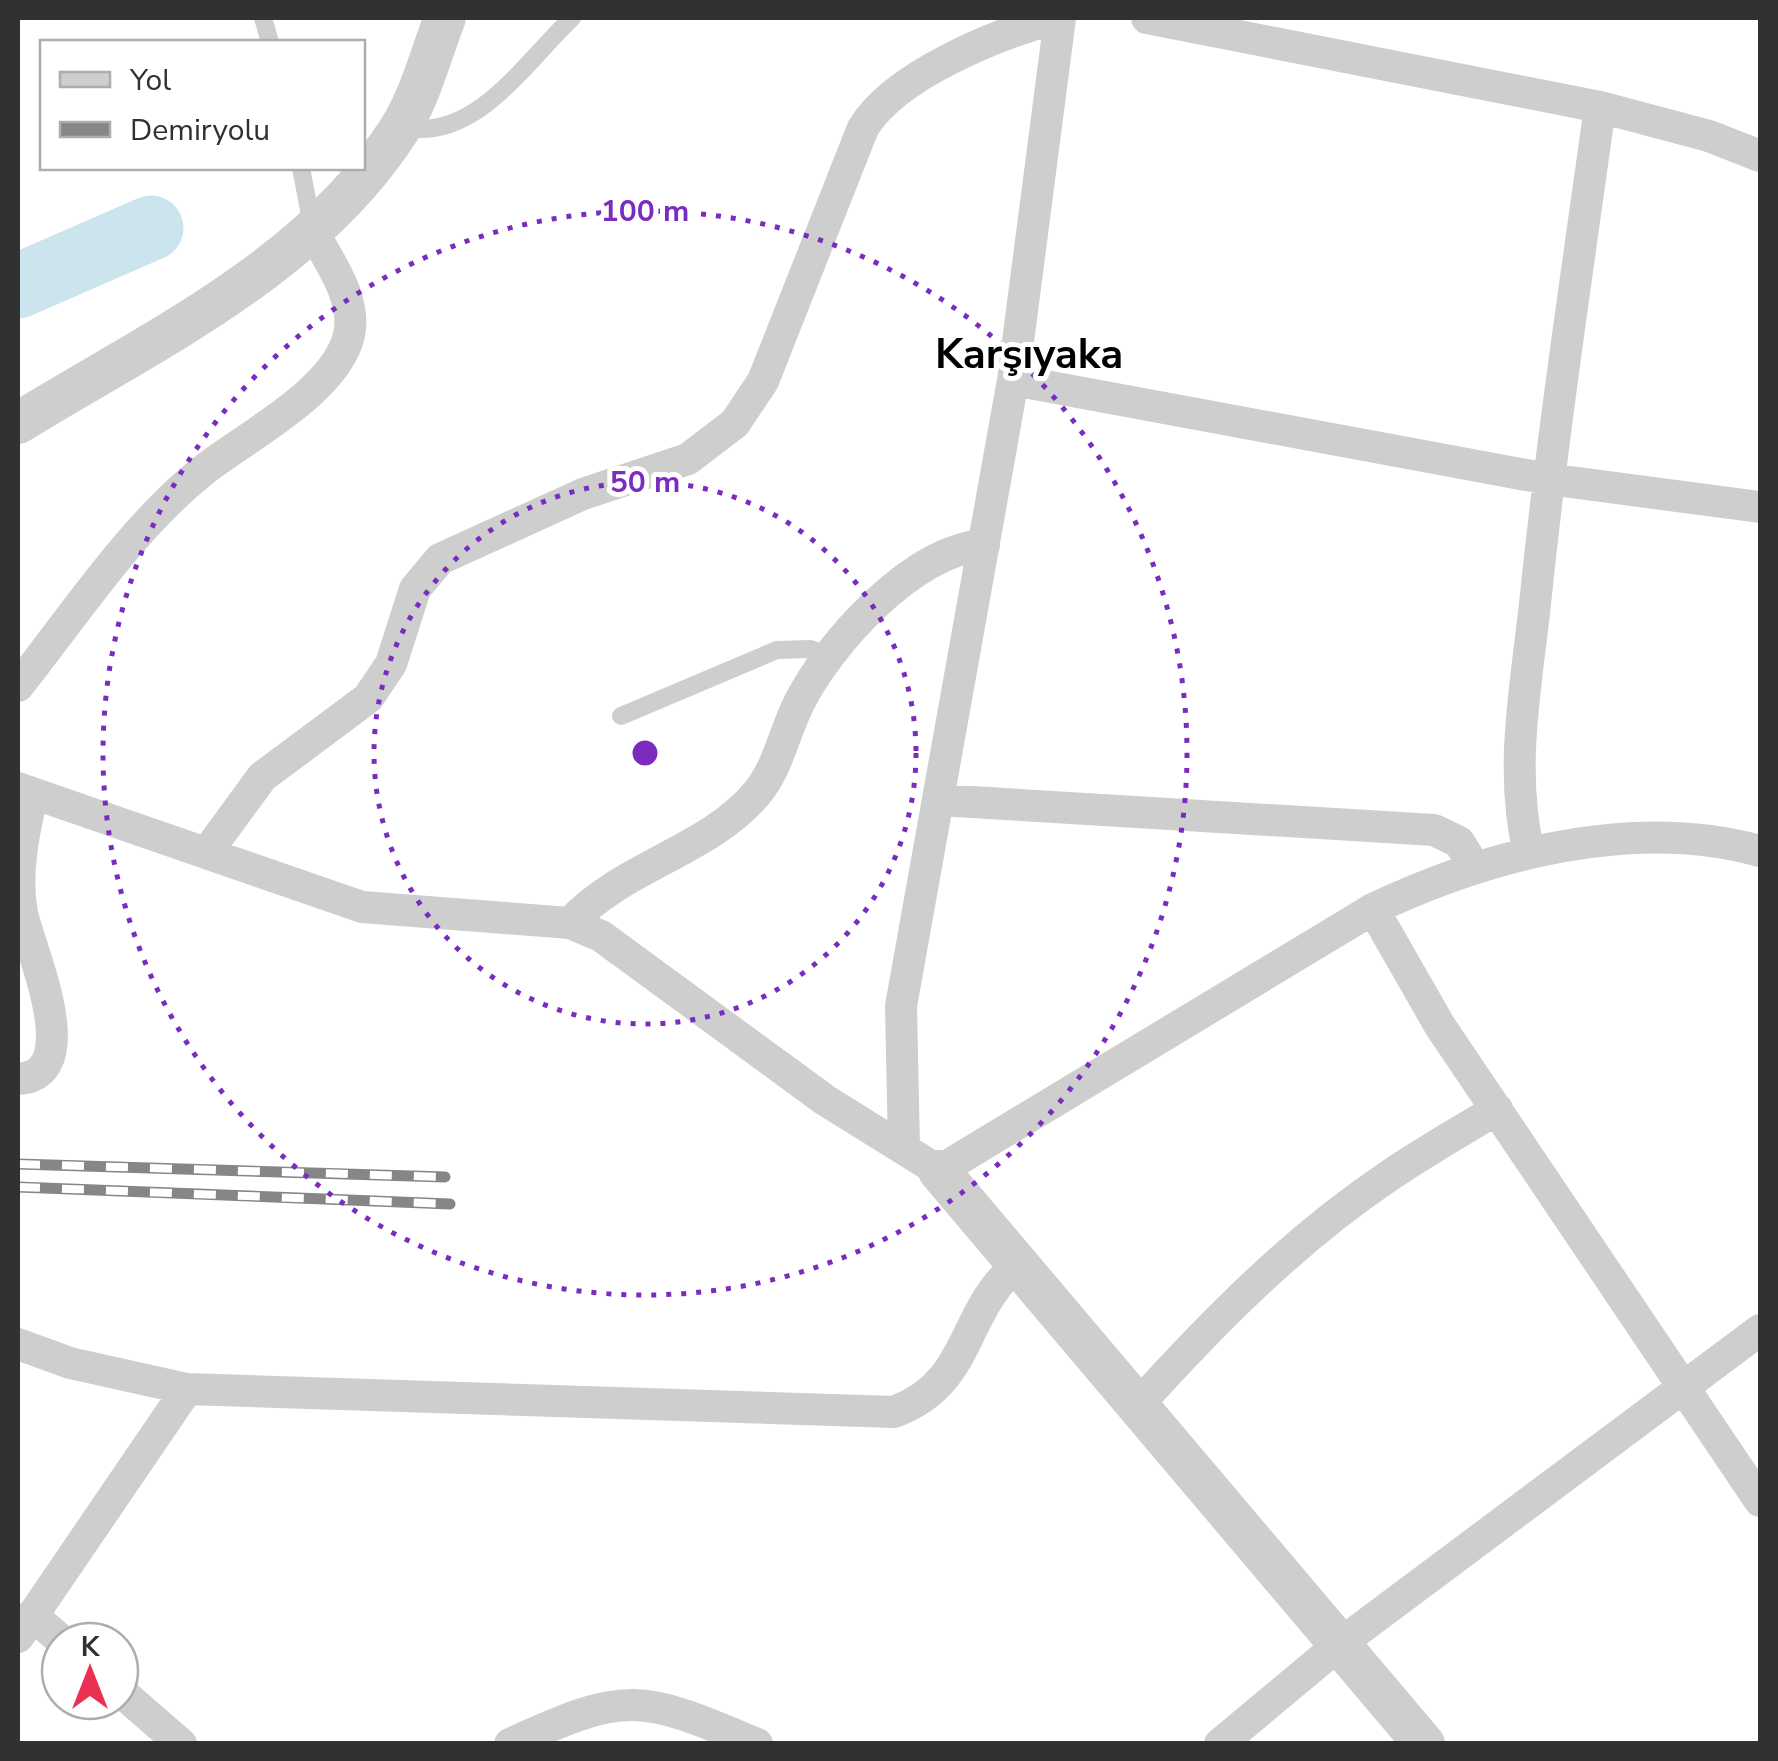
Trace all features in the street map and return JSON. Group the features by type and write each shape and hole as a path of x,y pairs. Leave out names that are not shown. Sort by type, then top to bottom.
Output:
{"street":[{"path":"18,422 254,277 342,206 402,127 445,18"},
{"path":"208,852 225,822 262,777 368,698 400,644 408,603 424,575 440,559 584,494 688,460 735,423 763,380 874,109 914,77 1058,18 1013,380 901,1006 921,1160"},
{"path":"1147,18 1600,107 1709,136 1760,156"},
{"path":"1529,853 1520,805 1519,756 1548,479 1600,107"},
{"path":"18,686 176,493 289,410 342,355 350,317 347,298 312,230"},
{"path":"1013,380 1548,479 1760,507"},
{"path":"570,923 614,883 743,808 772,770 796,708 847,632 898,588 950,552 984,545"},
{"path":"18,1079 37,1070 53,1039 52,1014 22,912 20,858 25,792 362,907 570,923 600,936 825,1100 921,1160 1018,1264 1424,1744"},
{"path":"938,800 1434,830 1458,842 1475,868"},
{"path":"921,1160 1373,908 1475,868 1529,853 1676,838 1760,851"},
{"path":"1373,908 1440,1026 1760,1501"},
{"path":"1138,1405 1243,1296 1312,1235 1385,1178 1497,1109"},
{"path":"18,1344 85,1367 187,1389 894,1412 920,1402 940,1386 991,1290 1018,1264"},
{"path":"1220,1744 1341,1642 1760,1330"},
{"path":"25,1626 187,1389"},
{"path":"510,1744 580,1711 624,1704 676,1710 757,1744"},
{"path":"140,1708 181,1744"}],"lane":[{"path":"402,127 445,128 473,115 572,18"},
{"path":"301,170 312,230"},
{"path":"622,716 777,650 810,649 828,656"}],"waterway":[{"path":"18,286 151,228"}],"railway":[{"path":"18,1164 445,1177"},
{"path":"18,1187 450,1204"}],"district":[{"name":"Karşıyaka","path":"1029,353"}]}
